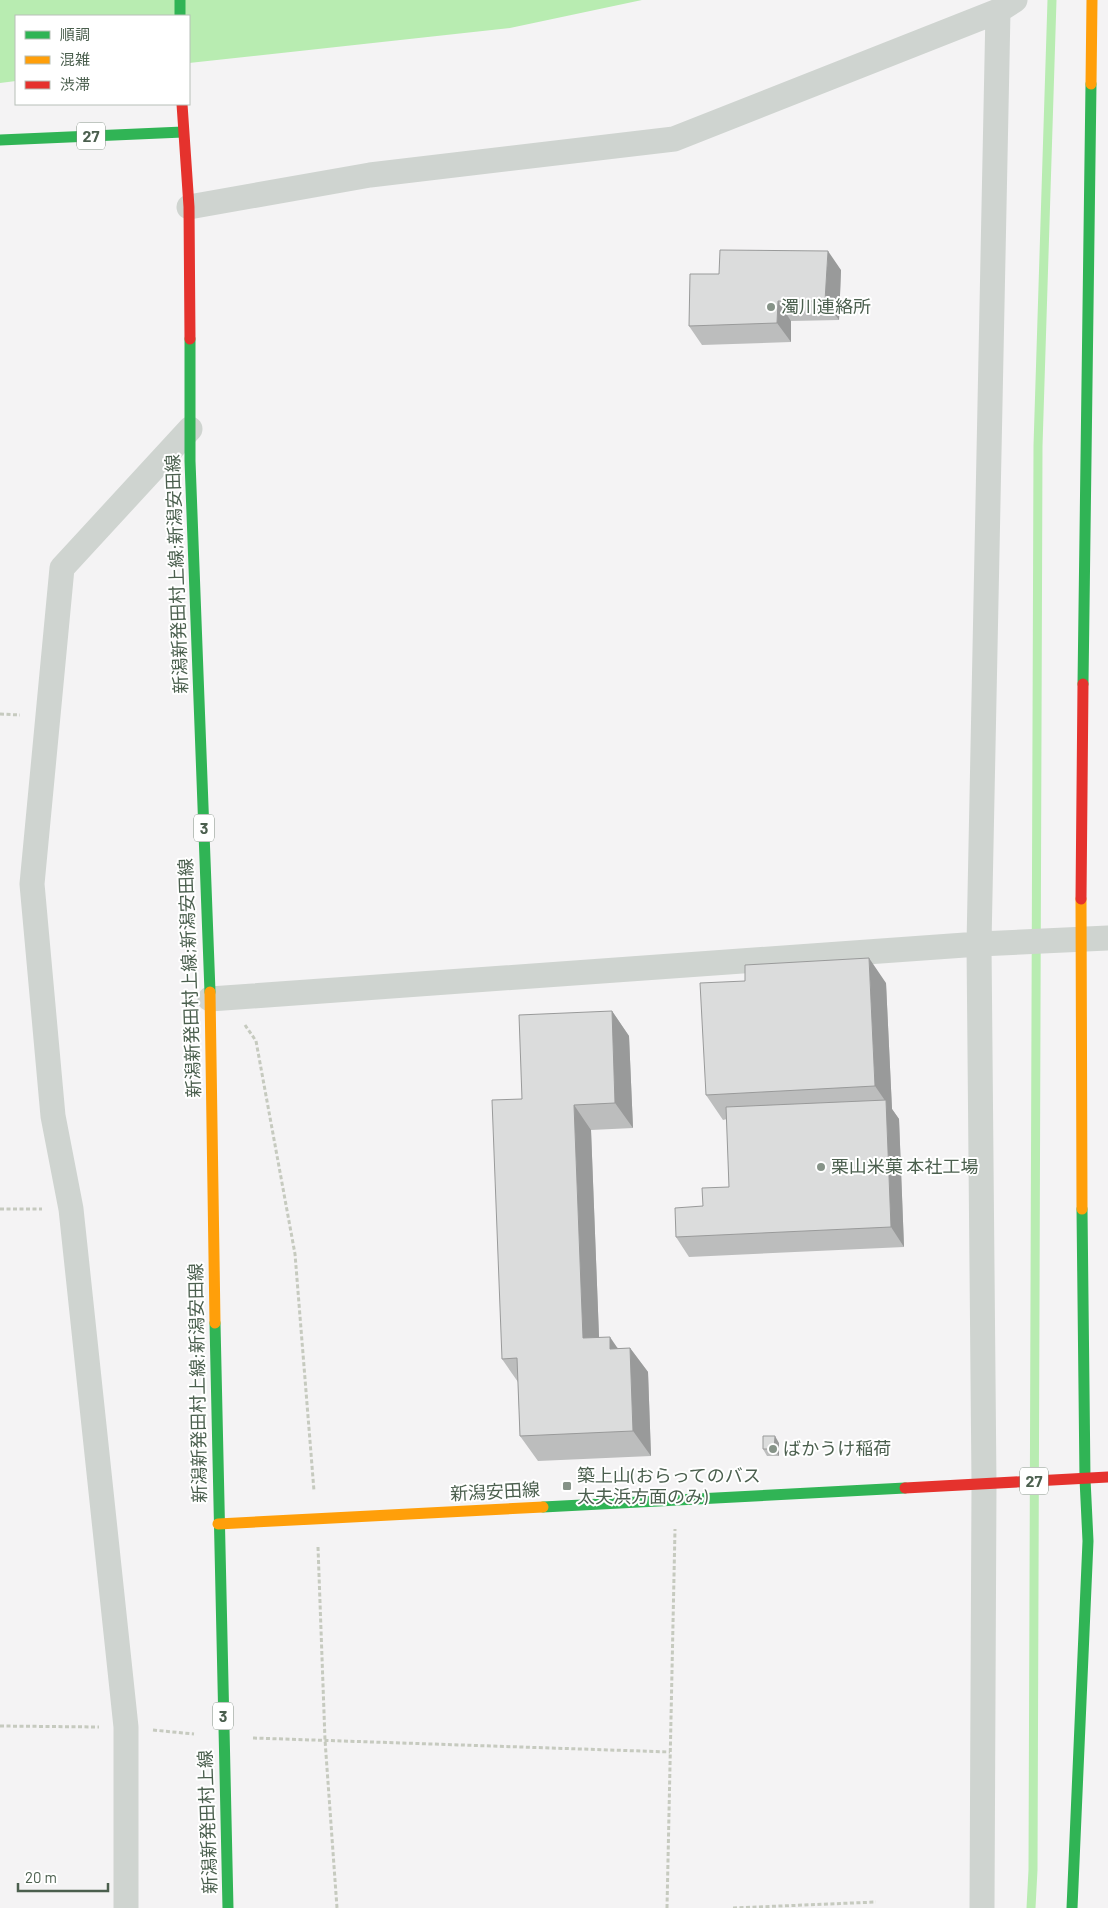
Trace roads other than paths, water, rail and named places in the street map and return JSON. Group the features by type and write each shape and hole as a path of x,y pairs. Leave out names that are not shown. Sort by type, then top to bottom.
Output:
{"main road":[{"path":"180,0 180,15"},
{"path":"1072,1908 1088,1541 1073,941 1092,0"},
{"name":"3","path":"182,105 183,132"},
{"name":"新潟新発田村上線;新潟安田線","path":"183,132 189,207 190,430 218,998 218,1524"},
{"name":"27","path":"0,140 183,132"},
{"name":"27","path":"984,1484 1108,1477"},
{"name":"新潟安田線","path":"218,1524 984,1484"},
{"name":"新潟新発田村上線","path":"218,1524 228,1908"}],"street":[{"path":"189,207 370,175 674,139 1007,5 979,944 984,1484 982,1908"},
{"path":"126,1908 126,1727 71,1209 53,1116 32,884 62,568 190,430"},
{"path":"218,998 979,944 1108,938"}],"waterway":[{"path":"1031,1908 1033,1870 1038,446 1052,0"}],"place":[{"name":"濁川連絡所","path":"771,307"},
{"name":"栗山米菓 本社工場","path":"821,1167"},
{"name":"ばかうけ稲荷","path":"773,1449"},
{"name":"築上山(おらってのバス 太夫浜方面のみ)","path":"567,1486"}]}
